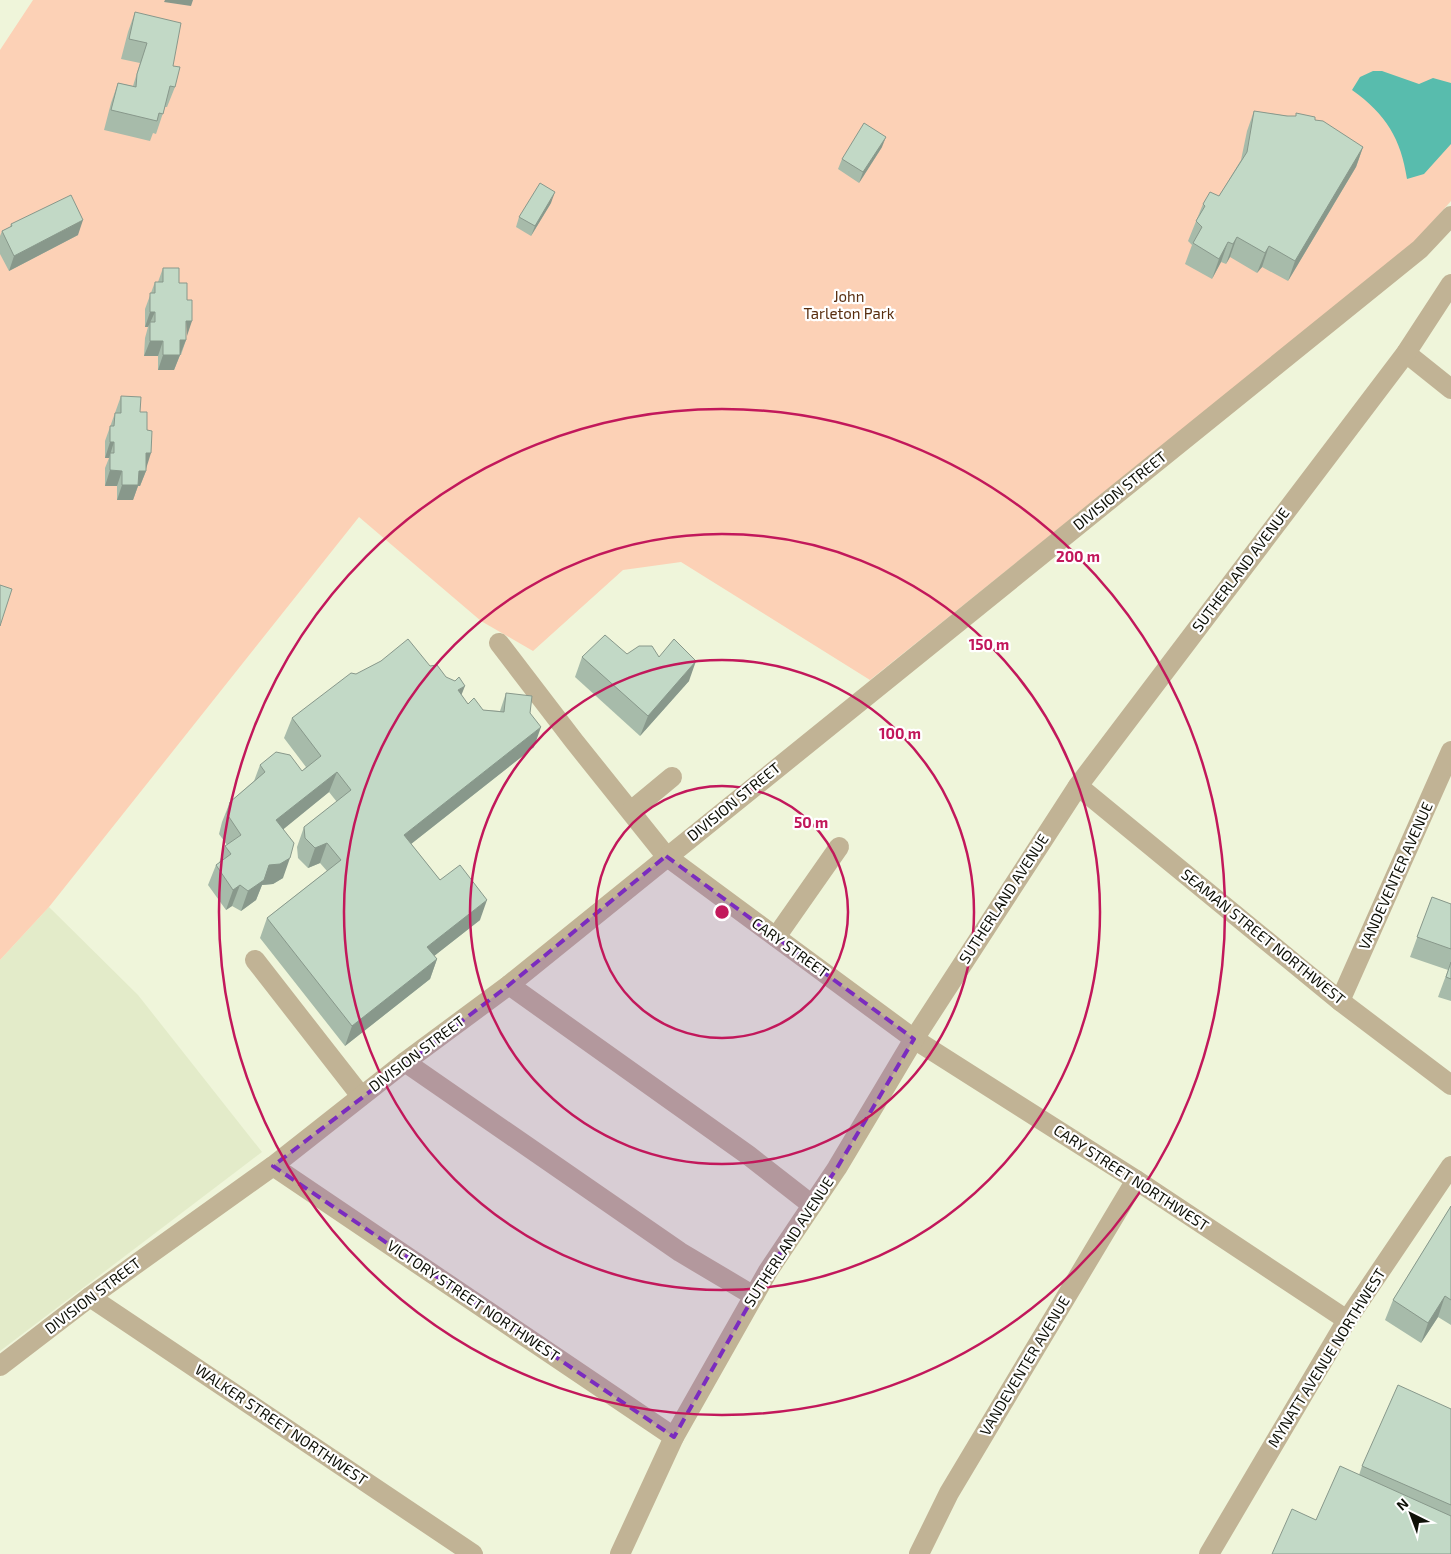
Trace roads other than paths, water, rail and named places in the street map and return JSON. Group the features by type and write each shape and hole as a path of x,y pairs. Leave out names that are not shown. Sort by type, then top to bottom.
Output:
{"street":[{"name":"DIVISION STREET","path":"0,1366 90,1297 273,1166 405,1062 509,985 666,856 1420,249 1451,216"},
{"name":"SUTHERLAND AVENUE","path":"620,1554 674,1437 754,1296 914,1039 1078,786 1406,353 1451,284"},
{"path":"1406,353 1451,389"},
{"name":"CARY STREET","path":"499,643 574,742 666,856 914,1039"},
{"name":"VANDEVENTER AVENUE","path":"1340,1001 1451,751"},
{"path":"631,811 672,777"},
{"name":"SEAMAN STREET NORTHWEST","path":"1078,786 1340,1001 1451,1085"},
{"path":"776,937 838,847"},
{"path":"255,960 361,1096"},
{"path":"509,985 748,1155 812,1205"},
{"name":"CARY STREET NORTHWEST","path":"914,1039 1136,1180 1347,1320"},
{"path":"405,1062 680,1252 754,1296"},
{"name":"VICTORY STREET NORTHWEST","path":"273,1166 674,1437"},
{"name":"MYNATT AVENUE NORTHWEST","path":"1209,1554 1347,1320 1451,1166"},
{"name":"VANDEVENTER AVENUE","path":"919,1554 949,1493 1136,1180"},
{"name":"WALKER STREET NORTHWEST","path":"90,1297 473,1554"}],"water":[{"path":"1373,71 1382,71 1419,84 1433,78 1451,83 1451,144 1424,174 1407,179 1401,152 1390,128 1374,108 1352,90 1360,77"}],"park label":[{"name":"John Tarleton Park","path":"849,306"}]}
